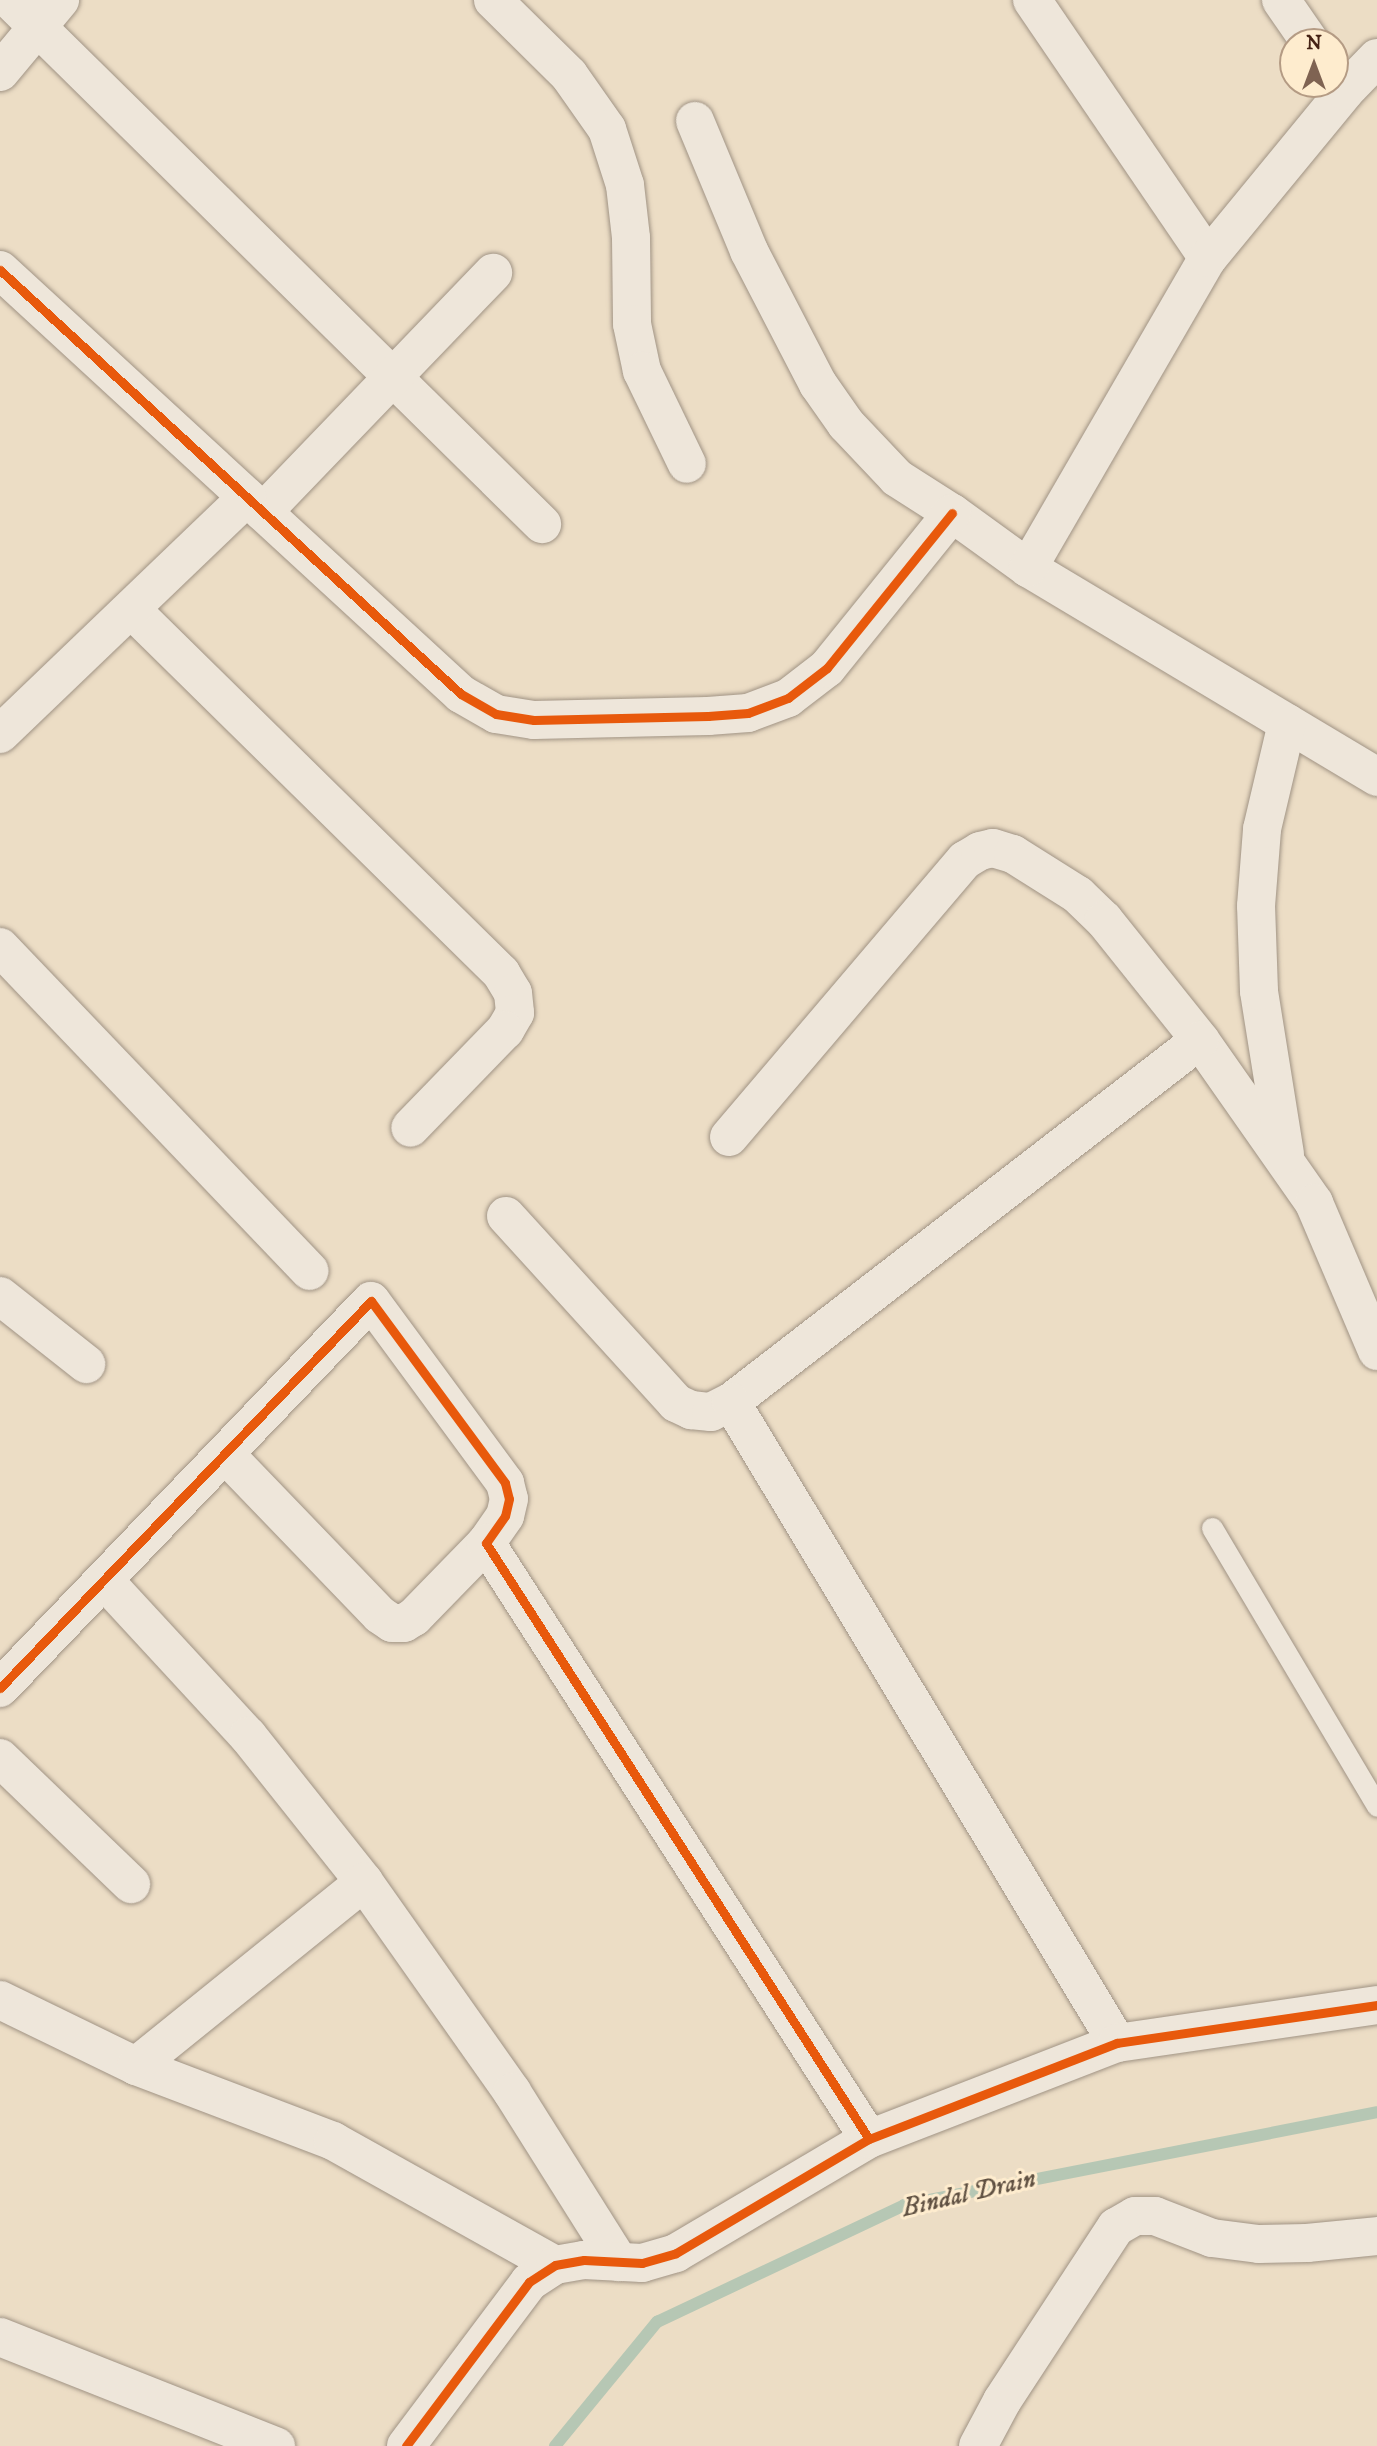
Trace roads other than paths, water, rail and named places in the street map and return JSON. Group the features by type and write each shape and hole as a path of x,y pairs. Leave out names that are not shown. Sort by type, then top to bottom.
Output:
{"street":[{"path":"10,0 49,13 392,378 542,524"},
{"path":"493,0 569,75 607,129 625,185 631,238 632,324 642,370 687,464"},
{"path":"1031,0 1208,258"},
{"path":"1280,0 1300,28"},
{"path":"0,72 49,13"},
{"path":"1349,78 1377,58"},
{"path":"1028,568 1208,258 1329,98"},
{"path":"695,121 749,251 818,384 846,424 897,478 952,513 1028,568 1377,777"},
{"path":"0,270 461,694 496,714 534,720 748,713 788,698 827,667 952,513"},
{"path":"0,734 132,610 255,505 392,378 494,273"},
{"path":"132,610 501,973 513,993 515,1013 505,1030 410,1128"},
{"path":"1286,1163 1259,990 1256,906 1262,829 1287,723"},
{"path":"729,1137 965,860 979,851 993,848 1013,854 1067,888 1104,920 1200,1040 1314,1203 1377,1351"},
{"path":"0,947 310,1271"},
{"path":"506,1216 676,1403 691,1410 711,1412 731,1402 1200,1040"},
{"path":"0,1296 86,1364"},
{"path":"0,1688 372,1301 505,1483 509,1499 505,1516 486,1543 414,1618 404,1623 392,1623 380,1615 225,1454"},
{"path":"731,1402 1117,2043"},
{"path":"486,1543 869,2139"},
{"path":"104,1580 248,1736 364,1882 512,2092 619,2262"},
{"path":"0,1758 131,1884"},
{"path":"136,2066 364,1882"},
{"path":"0,2000 136,2066 333,2141 555,2265"},
{"path":"406,2446 529,2282 555,2265 584,2260 642,2263 676,2253 869,2139 1117,2043 1377,2005"},
{"path":"978,2446 1002,2401 1116,2227 1135,2216 1155,2216 1212,2238 1259,2244 1307,2243 1377,2236"},
{"path":"0,2337 236,2438 275,2446"}],"lane":[{"path":"1212,1528 1377,1806"}],"waterway":[{"name":"Bindal Drain","path":"555,2446 657,2322 904,2205 1377,2112"}]}
